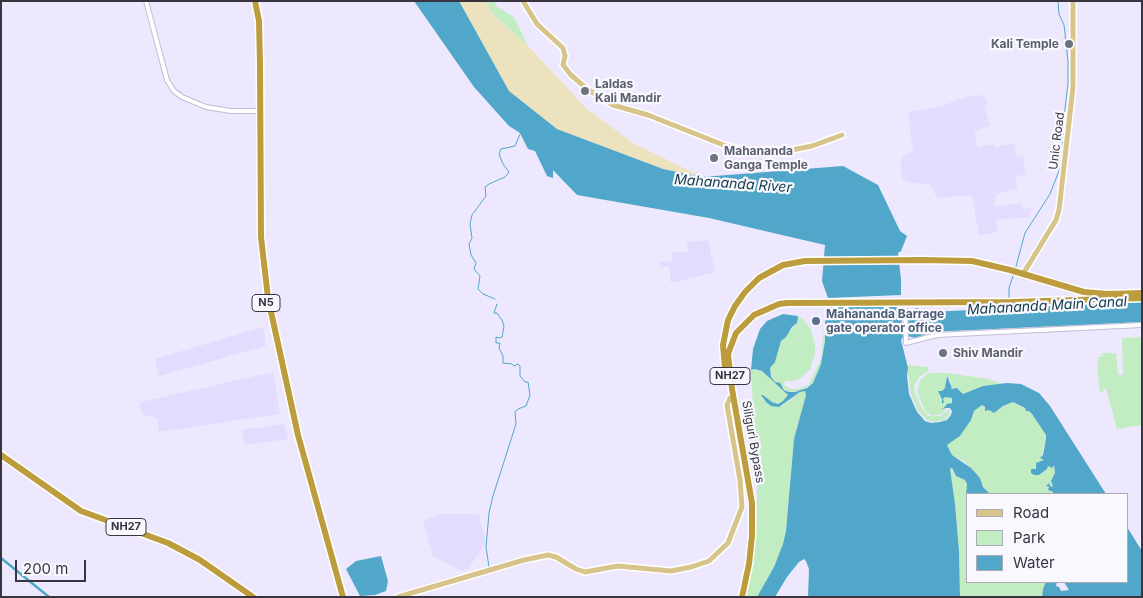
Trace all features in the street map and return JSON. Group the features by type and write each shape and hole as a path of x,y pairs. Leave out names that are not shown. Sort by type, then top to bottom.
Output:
{"highway":[{"name":"N5","path":"255,1 259,21 260,263 267,312 293,430 339,597"},
{"name":"N5","path":"260,195 263,256 270,309 298,435 343,597"},
{"name":"NH27","path":"752,518 750,495 722,353 728,320 740,298 759,278 783,266 806,261 972,261 1022,273"},
{"path":"1022,273 1084,292 1107,294 1142,293"},
{"name":"NH27","path":"904,304 1142,298"},
{"name":"Siliguri Bypass","path":"742,597 749,564 752,503 729,373 728,354 732,340 744,323 761,311 787,303 904,304"},
{"name":"NH27","path":"1,455 81,511 168,542 200,560 254,597"}],"main road":[{"path":"523,1 537,24 563,48 565,56 563,64 572,75 587,89 613,105 648,114 726,146 742,150 787,151 812,146 842,135"},
{"name":"Unic Road","path":"1022,273 1056,220 1059,210 1072,93 1073,1"},
{"path":"398,597 524,560 548,555 556,557 576,570 586,572 609,567 627,566 671,570 691,567 709,561 728,542 742,507 740,480 727,406 730,398"}],"street":[{"path":"146,1 167,80 174,91 206,107 236,112 260,111"},
{"path":"904,304 906,343 937,335 1142,325"}],"shaded area":[{"path":"984,95 989,104 984,105 990,126 974,131 978,147 994,144 995,147 1014,143 1017,157 1023,156 1026,174 1015,177 1018,189 996,195 994,199 995,207 1022,203 1023,209 1032,208 1029,217 996,220 997,232 979,235 972,195 937,198 931,185 906,182 902,177 900,160 906,154 913,152 908,112 942,106 966,97"},
{"path":"708,240 715,272 671,283 669,266 661,267 659,262 672,261 672,253 688,251 687,242"},
{"path":"263,327 266,346 159,376 155,359"},
{"path":"273,372 280,414 159,432 157,418 153,418 152,415 146,417 139,407 141,402"},
{"path":"284,424 288,439 245,445 242,430"},
{"path":"439,514 479,514 485,540 484,546 468,569 461,571 433,556 423,521"}],"green space":[{"path":"485,1 495,1 496,6 514,17 528,46 493,14"},
{"path":"798,316 803,319 811,330 815,344 815,354 810,369 802,377 794,381 785,381 784,385 791,389 798,389 809,384 821,359 824,328 825,341 821,364 813,383 800,391 789,392 773,380 770,368 775,362 781,341 797,323"},
{"path":"1142,337 1142,425 1117,429 1106,388 1100,394 1098,357 1103,356 1102,353 1116,353 1118,375 1123,375 1122,338"},
{"path":"907,365 928,367 928,371 919,377 915,384 915,393 922,409 928,416 940,416 950,409 949,415 945,420 934,422 927,420 918,411 911,394"},
{"path":"751,370 762,371 789,395 778,404 763,395 761,397 771,406 782,406 802,391 805,391 806,395 794,439 786,531 783,545 774,567 757,597 745,597 754,551 757,517"},
{"path":"929,373 947,373 989,379 1002,384 983,386 963,395 958,388 952,388 946,376 946,387 942,391 938,391 943,399 945,397 952,397 952,402 944,407 946,409 941,414 932,416 925,411 917,392 920,380"},
{"path":"1013,402 1030,412 1046,435 1041,459 1045,460 1035,465 1036,469 1032,469 1034,475 1039,475 1048,466 1050,468 1053,464 1055,475 1051,481 1053,487 1046,485 1052,493 988,493 981,484 980,478 965,462 952,455 947,445 960,436 971,420 974,411 984,406 985,411 989,410 994,413 1003,406"},
{"path":"950,469 956,476 965,480 967,484 966,583 1046,583 1042,597 960,597 959,551"}],"sand":[{"path":"459,1 485,1 493,15 528,46 587,109 633,143 702,177 663,169 557,129 509,91"}],"water":[{"name":"Mahananda River","path":"414,1 459,1 509,91 557,129 663,169 702,177 843,166 878,185 900,231 907,236 901,251 898,253 901,295 828,298 822,281 825,245 709,218 577,195 553,170 553,178 547,176 535,151 528,149 520,133 509,126 474,87"},
{"path":"1142,302 1142,322 930,332 916,338 907,336 906,311 917,308 929,312"},
{"path":"828,307 903,307 901,309 903,337 901,340 908,368 909,394 917,412 925,421 931,423 940,422 947,420 951,415 952,411 950,408 942,410 947,404 952,403 952,398 945,397 942,404 938,391 942,391 945,388 947,376 952,388 950,389 957,388 963,394 983,386 1007,383 1021,384 1039,393 1050,406 1105,493 1053,493 1048,490 1049,487 1046,486 1049,483 1053,487 1051,481 1055,473 1054,465 1052,468 1048,466 1039,475 1031,473 1031,469 1036,469 1036,463 1044,460 1040,458 1043,455 1046,439 1046,435 1032,414 1013,402 1003,406 994,413 989,410 985,411 985,407 982,405 974,411 971,420 960,436 947,445 952,455 971,468 980,478 983,487 989,493 966,493 967,484 965,480 956,476 952,468 950,469 959,551 960,597 808,597 809,569 804,559 799,562 787,577 775,597 757,597 774,567 783,544 786,531 794,439 806,395 805,391 800,392 779,407 771,406 766,402 761,395 778,404 788,395 762,371 751,370 753,349 760,329 767,321 783,314 798,316 797,323 781,341 775,362 770,368 771,377 775,382 780,383 784,390 789,392 807,388 813,383 821,364 825,341 825,323"},
{"path":"1128,529 1142,551 1142,597 1042,597 1046,583 1057,583 1056,586 1061,591 1069,590 1065,583 1128,583"},
{"path":"381,556 388,581 386,591 375,595 360,596 346,569 356,561"}],"waterway":[{"path":"1015,270 1025,233 1050,194 1062,163 1068,61 1064,25 1059,14 1058,1"},
{"path":"495,299 483,294 478,289 480,276 474,269 476,263 471,255 469,244 472,238 470,224 472,215 486,196 485,187 505,177 509,172 499,154 501,149 515,146 521,132"},
{"name":"Mahananda Main Canal","path":"1009,299 1009,288 1014,273"},
{"path":"489,567 486,547 489,513 493,496 516,424 515,412 526,406 530,395 528,382 525,382 520,376 520,366 518,364 514,366 503,363 503,356 499,348 500,343 496,343 496,337 502,337 504,326 497,313 494,313 497,304"},
{"path":"1,558 49,597"}],"place":[{"name":"Kali Temple","path":"1069,44"},
{"name":"Laldas Kali Mandir","path":"585,91"},
{"name":"Mahananda Ganga Temple","path":"714,158"},
{"name":"Mahananda Barrage gate operator office","path":"816,321"},
{"name":"Shiv Mandir","path":"943,353"}]}
